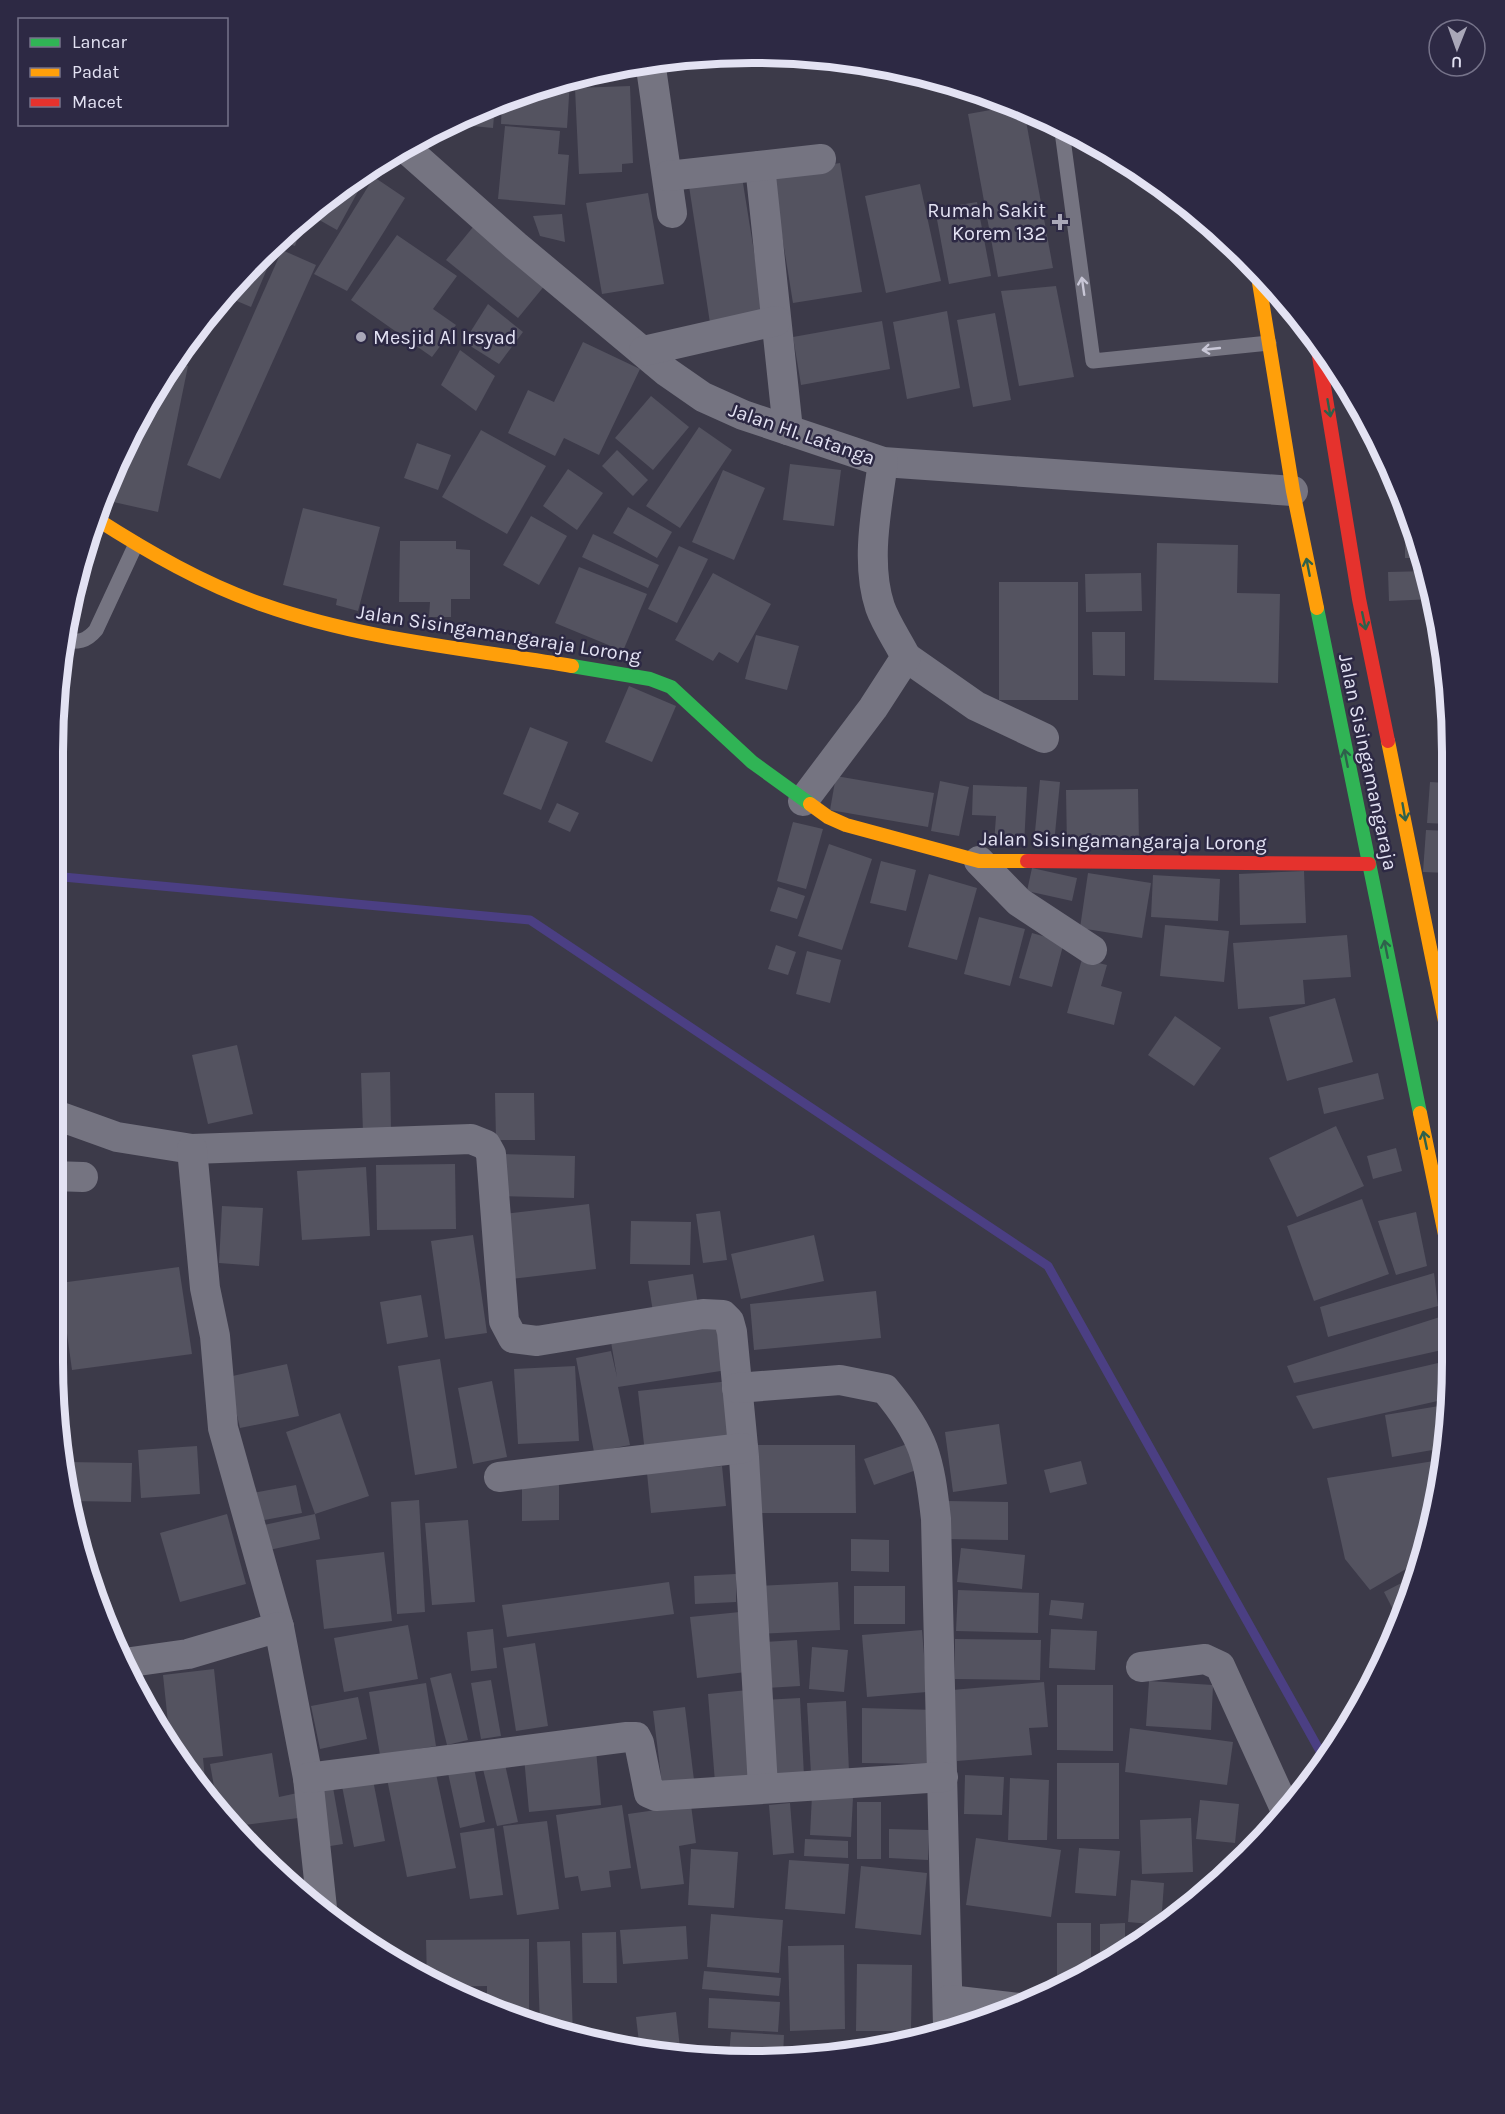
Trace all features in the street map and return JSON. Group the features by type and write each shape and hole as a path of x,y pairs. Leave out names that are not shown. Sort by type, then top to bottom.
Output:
{"main road":[{"name":"Jalan Sisingamangaraja","path":"1260,286 1293,491 1358,789 1369,864 1442,1220"},
{"name":"Jalan Sisingamangaraja","path":"1320,360 1393,785 1442,1011"},
{"name":"Jalan Sisingamangaraja Lorong","path":"103,523 136,544 229,592 266,606 347,630 650,679 671,687 752,762 803,801 846,825 979,861 1369,864"}],"street":[{"path":"652,71 672,213"},
{"name":"Jalan HI. Latanga","path":"411,153 516,246 667,372 703,397 743,415 883,462 1293,491"},
{"path":"668,176 821,159"},
{"path":"760,166 788,430"},
{"path":"644,351 776,321"},
{"path":"883,462 875,526 875,571 880,607 906,657 976,706 1044,738"},
{"path":"803,801 873,708 906,657"},
{"path":"979,861 1019,902 1092,950"},
{"path":"63,1118 117,1137 192,1149 394,1140 471,1139 478,1141 486,1145 491,1154 504,1321 513,1338 537,1341 703,1314 723,1315 732,1332 743,1448 763,1787"},
{"path":"192,1149 204,1280 215,1336 223,1428 279,1627 308,1778 321,1899"},
{"path":"63,1176 84,1177"},
{"path":"737,1388 840,1380 885,1389 920,1437 931,1473 936,1519 949,2014 982,2011"},
{"path":"499,1477 743,1448"},
{"path":"132,1662 188,1654 279,1627"},
{"path":"1141,1667 1205,1659 1220,1666 1282,1803"},
{"path":"308,1778 636,1737 649,1793 656,1796 763,1787 943,1777"}],"lane":[{"path":"1063,137 1093,361 1269,343"},
{"path":"72,642 89,639 96,630 136,544"}],"building":[{"path":"630,86 633,163 622,164 622,172 579,174 575,88"},
{"path":"570,87 567,128 501,124 502,111"},
{"path":"998,109 1026,120 1053,268 998,277 968,114"},
{"path":"494,113 493,128 467,125"},
{"path":"505,126 560,131 558,154 569,155 565,205 498,199"},
{"path":"840,163 862,292 793,303 772,174"},
{"path":"374,177 405,198 347,291 314,274"},
{"path":"742,177 764,314 710,323 689,186"},
{"path":"920,184 941,281 886,293 865,196"},
{"path":"361,186 337,230 317,219"},
{"path":"648,193 664,284 602,294 586,203"},
{"path":"977,202 991,276 949,284 935,209"},
{"path":"562,214 565,242 540,236 533,216"},
{"path":"478,221 550,279 518,318 446,260"},
{"path":"299,233 295,246 288,244"},
{"path":"397,235 457,276 433,309 456,325 432,357 351,300"},
{"path":"282,250 316,265 220,479 187,465"},
{"path":"271,259 251,307 233,299"},
{"path":"1056,286 1074,377 1019,386 1001,291"},
{"path":"488,304 523,332 499,364 464,342"},
{"path":"947,311 960,388 907,399 893,322"},
{"path":"995,313 1011,400 973,407 957,320"},
{"path":"882,321 890,369 801,385 793,337"},
{"path":"583,342 640,369 599,455 564,438 555,456 508,433 528,390 554,402"},
{"path":"460,350 495,376 476,411 441,385"},
{"path":"182,365 188,366 158,512 111,501 134,448 155,408"},
{"path":"651,396 689,427 653,470 615,438"},
{"path":"699,427 732,450 680,528 646,506"},
{"path":"481,430 546,466 507,534 442,497"},
{"path":"417,443 451,455 438,490 404,478"},
{"path":"617,450 648,480 633,496 602,466"},
{"path":"790,464 841,470 834,526 783,520"},
{"path":"568,469 603,493 577,530 543,506"},
{"path":"723,470 765,488 734,560 692,542"},
{"path":"628,507 672,532 657,558 613,533"},
{"path":"303,508 380,527 358,611 336,605 337,599 283,585"},
{"path":"531,516 567,536 539,585 503,565"},
{"path":"1405,531 1414,558 1405,558"},
{"path":"593,534 659,565 648,588 582,557"},
{"path":"400,541 456,541 456,549 470,550 470,599 451,599 451,617 429,617 430,602 399,602"},
{"path":"1157,543 1238,545 1237,593 1280,594 1278,683 1154,680"},
{"path":"679,546 708,559 677,623 648,609"},
{"path":"579,567 647,594 623,651 555,623"},
{"path":"1418,571 1425,599 1389,601 1388,572"},
{"path":"713,573 771,604 738,663 719,652 713,661 675,640"},
{"path":"1141,573 1142,611 1086,612 1085,574"},
{"path":"999,582 1078,582 1078,700 999,700"},
{"path":"1092,632 1125,632 1125,676 1093,675"},
{"path":"756,635 799,646 787,690 745,679"},
{"path":"629,686 676,706 652,762 605,742"},
{"path":"530,727 568,742 541,810 503,794"},
{"path":"836,776 934,793 928,827 830,810"},
{"path":"1040,780 1060,782 1054,844 1034,842"},
{"path":"940,781 969,787 959,836 931,831"},
{"path":"1430,782 1442,783 1442,824 1427,823"},
{"path":"973,785 1027,787 1024,846 994,844 996,816 972,815"},
{"path":"1138,789 1139,844 1067,846 1066,790"},
{"path":"557,803 579,813 570,832 548,822"},
{"path":"793,822 823,829 806,889 777,881"},
{"path":"1426,830 1442,831 1442,873 1423,872"},
{"path":"829,844 872,859 842,950 798,936"},
{"path":"881,861 916,870 906,911 870,903"},
{"path":"1032,868 1077,878 1072,901 1027,891"},
{"path":"1304,871 1306,923 1240,925 1239,874"},
{"path":"1088,873 1151,883 1142,938 1080,928"},
{"path":"929,874 977,888 957,960 908,947"},
{"path":"1153,875 1220,879 1218,921 1151,917"},
{"path":"778,887 805,896 797,919 770,911"},
{"path":"979,917 1025,929 1010,986 964,974"},
{"path":"1165,925 1229,931 1224,982 1160,976"},
{"path":"1032,933 1064,942 1052,987 1019,978"},
{"path":"1347,935 1351,977 1303,980 1305,1004 1238,1009 1233,943"},
{"path":"776,945 796,952 788,975 768,969"},
{"path":"807,951 841,960 830,1003 796,994"},
{"path":"1082,959 1107,965 1101,986 1122,992 1114,1025 1067,1013"},
{"path":"1335,998 1353,1062 1287,1081 1269,1017"},
{"path":"1175,1016 1221,1048 1194,1086 1148,1055"},
{"path":"237,1045 253,1114 208,1124 192,1055"},
{"path":"390,1072 391,1132 363,1133 361,1073"},
{"path":"1378,1073 1384,1099 1324,1114 1318,1088"},
{"path":"495,1093 534,1093 535,1140 496,1140"},
{"path":"1336,1126 1364,1186 1297,1217 1269,1158"},
{"path":"1396,1148 1402,1171 1373,1179 1367,1156"},
{"path":"503,1154 575,1156 574,1198 502,1196"},
{"path":"455,1164 456,1229 377,1230 376,1165"},
{"path":"366,1167 370,1236 302,1240 297,1171"},
{"path":"1362,1199 1389,1274 1314,1301 1287,1226"},
{"path":"589,1204 596,1269 511,1279 504,1214"},
{"path":"222,1206 263,1208 259,1266 219,1263"},
{"path":"720,1211 727,1260 703,1263 696,1214"},
{"path":"1416,1212 1427,1266 1396,1275 1378,1221"},
{"path":"631,1221 691,1222 690,1265 630,1264"},
{"path":"473,1235 487,1333 445,1339 431,1241"},
{"path":"814,1235 824,1281 741,1299 731,1254"},
{"path":"179,1267 192,1354 72,1370 63,1305 63,1283"},
{"path":"1434,1273 1438,1306 1328,1337 1320,1307"},
{"path":"693,1274 699,1311 654,1318 648,1281"},
{"path":"876,1291 881,1338 754,1350 750,1304"},
{"path":"421,1295 428,1337 387,1344 380,1302"},
{"path":"1442,1316 1442,1350 1294,1383 1287,1366"},
{"path":"720,1324 727,1370 618,1387 630,1445 594,1452 576,1358 611,1351 617,1377 611,1342"},
{"path":"440,1359 457,1468 415,1475 398,1366"},
{"path":"1442,1362 1441,1400 1313,1429 1296,1396"},
{"path":"287,1364 299,1416 240,1428 228,1377"},
{"path":"575,1366 579,1441 518,1444 514,1369"},
{"path":"492,1381 507,1457 473,1464 458,1388"},
{"path":"730,1381 738,1443 645,1453 638,1391"},
{"path":"1441,1406 1436,1449 1392,1457 1385,1415"},
{"path":"340,1413 369,1496 315,1514 286,1432"},
{"path":"999,1424 1007,1484 953,1492 945,1432"},
{"path":"913,1442 922,1468 874,1485 864,1459"},
{"path":"756,1445 855,1445 856,1513 757,1513"},
{"path":"197,1446 200,1494 141,1498 138,1450"},
{"path":"1081,1461 1087,1484 1050,1493 1044,1470"},
{"path":"1434,1461 1429,1496 1410,1566 1370,1590 1345,1559 1327,1478"},
{"path":"71,1462 132,1463 131,1502 77,1501"},
{"path":"722,1466 726,1506 651,1513 647,1473"},
{"path":"559,1481 559,1520 522,1521 522,1482"},
{"path":"296,1485 302,1513 259,1521 253,1493"},
{"path":"419,1500 425,1612 397,1614 391,1502"},
{"path":"947,1501 1008,1502 1008,1540 946,1539"},
{"path":"227,1514 246,1584 180,1602 160,1533"},
{"path":"315,1514 320,1539 269,1550 264,1525"},
{"path":"468,1520 475,1602 432,1605 425,1523"},
{"path":"851,1539 889,1540 889,1572 851,1571"},
{"path":"961,1548 1025,1555 1022,1589 957,1582"},
{"path":"384,1552 392,1621 324,1629 316,1560"},
{"path":"736,1574 736,1602 695,1604 694,1576"},
{"path":"1406,1581 1395,1612 1384,1592"},
{"path":"669,1582 674,1614 507,1637 502,1605"},
{"path":"838,1582 840,1630 759,1634 756,1586"},
{"path":"854,1586 905,1586 905,1624 854,1624"},
{"path":"958,1590 1039,1593 1038,1633 956,1631"},
{"path":"1051,1600 1084,1603 1082,1619 1049,1615"},
{"path":"740,1612 746,1672 697,1678 690,1617"},
{"path":"408,1625 418,1679 344,1692 334,1638"},
{"path":"493,1629 497,1668 471,1671 467,1632"},
{"path":"1051,1629 1097,1631 1095,1670 1049,1668"},
{"path":"922,1630 927,1692 867,1697 862,1635"},
{"path":"955,1639 1041,1640 1040,1680 955,1679"},
{"path":"797,1640 800,1686 766,1688 764,1642"},
{"path":"535,1643 548,1726 516,1731 503,1648"},
{"path":"812,1647 848,1650 844,1692 809,1689"},
{"path":"214,1669 223,1756 203,1758 205,1781 169,1728 163,1675"},
{"path":"451,1673 468,1740 447,1745 430,1678"},
{"path":"491,1680 501,1736 481,1739 471,1683"},
{"path":"1149,1681 1213,1685 1211,1730 1146,1726"},
{"path":"1044,1682 1048,1727 1029,1728 1032,1755 957,1761 952,1690"},
{"path":"426,1683 436,1746 380,1755 369,1692"},
{"path":"1057,1685 1113,1685 1113,1751 1057,1750"},
{"path":"748,1690 755,1779 715,1782 708,1694"},
{"path":"358,1697 367,1739 320,1749 311,1706"},
{"path":"800,1698 804,1776 767,1779 763,1700"},
{"path":"846,1701 849,1772 811,1774 807,1703"},
{"path":"685,1707 694,1780 662,1784 653,1711"},
{"path":"862,1708 936,1710 935,1764 862,1763"},
{"path":"1130,1728 1233,1742 1227,1785 1125,1772"},
{"path":"596,1750 601,1805 529,1812 524,1757"},
{"path":"272,1753 279,1797 302,1792 306,1817 243,1825 215,1793 210,1764"},
{"path":"504,1760 518,1822 497,1826 482,1765"},
{"path":"1057,1763 1119,1763 1119,1839 1057,1839"},
{"path":"474,1768 485,1822 460,1828 448,1773"},
{"path":"435,1769 456,1868 407,1877 387,1779"},
{"path":"372,1775 385,1841 354,1847 341,1781"},
{"path":"965,1775 1004,1777 1002,1815 964,1814"},
{"path":"1010,1778 1049,1780 1047,1840 1008,1840"},
{"path":"332,1782 343,1844 324,1847 313,1786"},
{"path":"812,1795 853,1797 851,1837 810,1835"},
{"path":"1200,1800 1239,1804 1235,1843 1196,1839"},
{"path":"857,1802 881,1802 881,1859 857,1859"},
{"path":"790,1803 794,1853 773,1855 769,1805"},
{"path":"622,1805 631,1868 609,1871 611,1887 581,1891 578,1876 565,1878 556,1815"},
{"path":"691,1805 696,1843 679,1846 684,1884 641,1889 628,1814"},
{"path":"1191,1818 1193,1872 1142,1874 1140,1820"},
{"path":"547,1821 559,1909 517,1915 503,1826"},
{"path":"494,1828 503,1895 470,1899 460,1833"},
{"path":"889,1829 929,1830 928,1860 889,1858"},
{"path":"976,1838 1061,1850 1051,1917 966,1905"},
{"path":"805,1839 848,1841 848,1858 804,1856"},
{"path":"1079,1848 1120,1851 1116,1896 1075,1893"},
{"path":"691,1849 738,1852 734,1908 688,1905"},
{"path":"789,1860 849,1864 845,1914 785,1909"},
{"path":"861,1866 927,1873 921,1935 855,1928"},
{"path":"1131,1880 1164,1883 1162,1917 1151,1924 1128,1922"},
{"path":"711,1914 783,1920 779,1973 707,1967"},
{"path":"1057,1923 1091,1923 1091,1962 1057,1980"},
{"path":"1125,1923 1125,1942 1100,1957 1100,1924"},
{"path":"686,1926 688,1959 623,1964 620,1930"},
{"path":"616,1932 617,1983 583,1983 582,1933"},
{"path":"529,1939 529,2013 487,1998 487,1986 462,1987 427,1969 426,1940"},
{"path":"570,1941 573,2028 540,2017 537,1942"},
{"path":"844,1945 845,2029 790,2031 788,1946"},
{"path":"857,1964 912,1965 911,2031 856,2031"},
{"path":"704,1971 781,1978 779,1996 702,1989"},
{"path":"709,1998 780,2002 778,2032 708,2028"},
{"path":"676,2012 680,2047 639,2041 636,2017"},
{"path":"731,2032 784,2035 783,2050 729,2050"}],"waterway":[{"path":"63,877 530,920 1048,1266 1321,1752"}],"traffic: fast":[{"path":"1317,608 1420,1113"},
{"path":"572,666 650,679 671,687 752,762 810,804"}],"traffic: slow":[{"path":"1260,286 1293,491 1317,608"},
{"path":"103,523 156,555 220,588 301,617 378,635 572,666"},
{"path":"1388,741 1442,1007"},
{"path":"810,804 828,817 846,825 979,861 1027,861"},
{"path":"1420,1113 1442,1220"}],"traffic: jam":[{"path":"1320,360 1359,599 1388,741"},
{"path":"1027,861 1369,864"}],"place":[{"name":"Rumah Sakit Korem 132","path":"1060,222"},
{"name":"Mesjid Al Irsyad","path":"361,337"}]}
